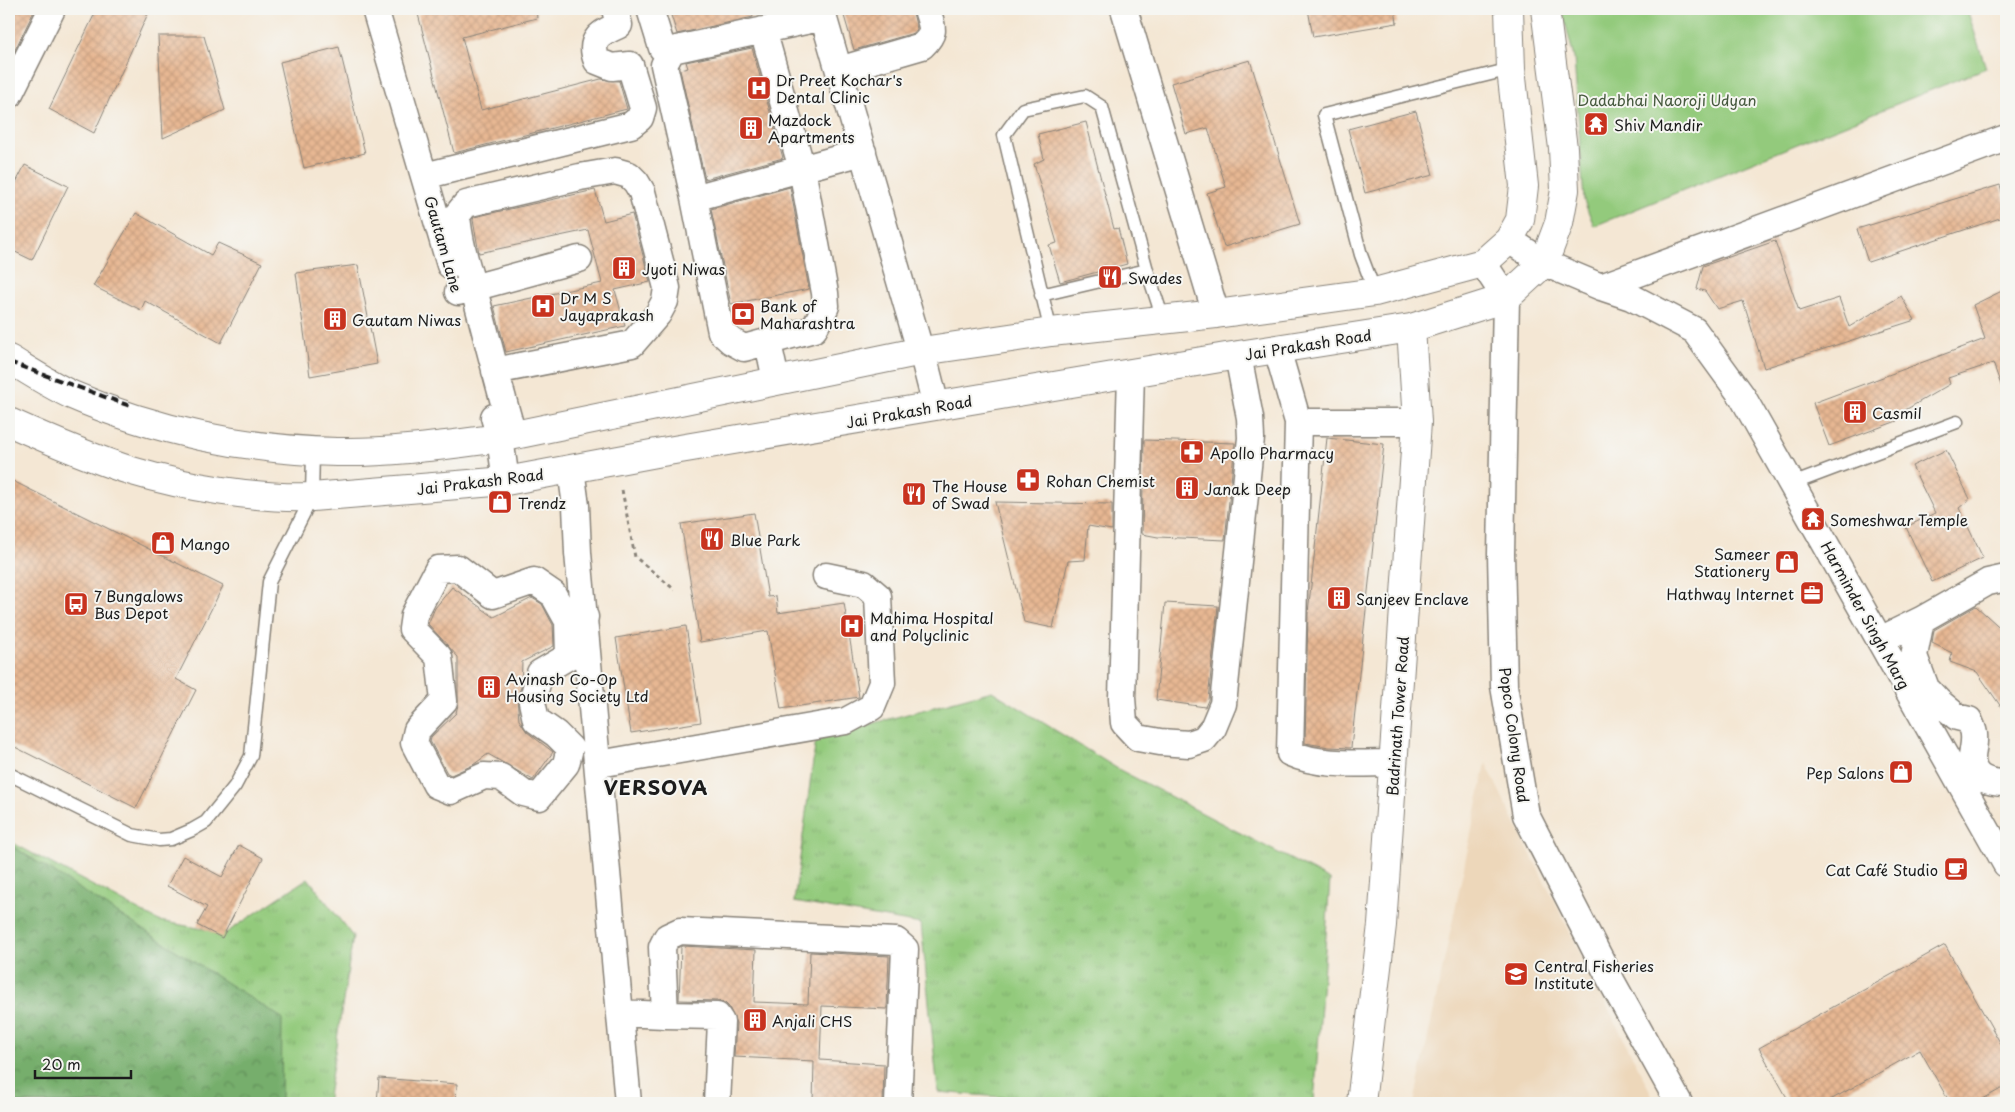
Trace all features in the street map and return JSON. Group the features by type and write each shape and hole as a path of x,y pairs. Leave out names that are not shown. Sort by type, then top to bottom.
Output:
{"main road":[{"path":"9,359 70,394 173,430 230,442 313,451 389,450 438,446 506,436 922,351 1050,332 1216,314 1375,292 1483,263 1509,240 1520,220 1524,186 1511,69 1509,9"},
{"name":"Jai Prakash Road","path":"9,422 70,449 133,471 245,494 292,498 312,497 506,481 616,460 1238,355 1411,328 1506,298 1544,262 1558,223 1565,190 1562,139 1545,9"},
{"name":"Badrinath Tower Road","path":"1361,1103 1382,925 1416,422 1411,328"}],"street":[{"path":"9,95 52,9"},
{"name":"Gautam Lane","path":"375,9 424,176 465,290 506,436 506,481"},
{"path":"424,176 631,124 640,118 643,108 630,66 612,67 597,61 594,52 596,40 604,32 619,25 615,9"},
{"path":"650,9 662,48 672,50 763,30 823,13 922,351 936,406"},
{"path":"839,70 922,46 931,37 933,28 927,9"},
{"path":"1124,9 1216,314"},
{"path":"672,50 664,65 694,198 721,332 731,341 744,348 768,343 814,330 826,306 826,293 802,169 763,30"},
{"path":"1601,287 2006,138"},
{"path":"694,198 863,152"},
{"path":"495,371 632,344 658,314 665,301 666,288 642,192 629,175 615,171 580,177 466,204 457,215 465,290 495,371 506,436"},
{"name":"Harminder Singh Marg","path":"1509,240 1544,262 1601,287 1630,297 1694,330 1742,396 1880,640 1998,830 2006,864"},
{"path":"465,290 579,259"},
{"path":"1483,263 1506,298"},
{"name":"Popco Colony Road","path":"1506,298 1501,554 1504,686 1526,815 1612,982 1679,1103"},
{"path":"768,343 776,380"},
{"path":"1277,349 1298,422 1290,753 1335,762 1393,763"},
{"path":"1131,373 1122,698 1124,723 1138,738 1189,744 1204,739 1213,728 1223,704 1251,438 1250,418 1238,355"},
{"path":"1298,422 1416,422"},
{"path":"571,469 576,506 578,553 577,619 599,764 628,1103"},
{"path":"458,568 494,595 534,581 553,594 577,619 569,656 540,673 532,702 536,720 556,734 570,748 566,764 539,796 523,793 500,777 484,776 451,791 436,785 414,742 417,730 444,701 438,658 412,629 414,614 438,569 458,568"},
{"path":"599,764 846,720 872,706 882,683 878,596 864,584 826,576"},
{"path":"1880,640 1988,582 2006,578"},
{"path":"1920,620 1914,656 1926,688 1957,717 1969,720 1974,733 1975,745 1972,758 1973,769 1982,779 2006,783"},
{"path":"665,1016 662,947 667,937 680,931 896,941 905,949 898,1103"},
{"path":"620,1012 665,1016 717,1016 722,1022 717,1103"}],"lane":[{"path":"1375,292 1360,255 1324,115 1511,69"},
{"path":"1050,332 1004,135 1023,109 1085,96 1102,107 1147,270 1163,319"},
{"path":"1041,295 1147,270"},
{"path":"1792,484 1957,422"},
{"path":"9,774 132,835 159,840 171,839 206,822 235,786 251,756 269,582 312,497 313,451"}],"path":[{"path":"616,460 635,557 675,590"}],"shaded area":[{"name":"Central Fisheries Institute","path":"1486,763 1509,811 1656,1103 1414,1103"}],"green space":[{"name":"Dadabhai Naoroji Udyan","path":"1562,9 1967,9 1986,68 1594,226 1584,201 1574,58"},
{"path":"992,691 1118,769 1330,880 1314,1103 1074,1103 938,1092 921,924 794,902 816,739"},
{"path":"9,841 159,921 226,933 308,878 353,937 327,1103 9,1103"},
{"path":"9,844 282,1018 281,1103 9,1103"}],"building":[{"path":"9,9 35,9 9,62"},
{"path":"97,9 150,9 94,133 49,109"},
{"path":"439,9 536,9 537,18 462,37 481,110 601,79 619,81 627,109 454,153 418,14"},
{"path":"669,9 751,9 753,17 677,34"},
{"path":"842,9 912,9 917,29 914,33 854,50"},
{"path":"1308,9 1395,9 1397,23 1313,37"},
{"path":"158,36 204,36 225,110 163,138"},
{"path":"339,47 365,153 304,168 280,62"},
{"name":"Mazdock Apartments","path":"752,48 783,158 705,179 680,70 688,68 686,62"},
{"path":"1250,60 1300,224 1224,247 1207,193 1226,187 1208,128 1186,134 1171,83"},
{"path":"1416,111 1433,175 1365,193 1348,129"},
{"path":"1086,122 1114,229 1118,228 1127,264 1060,282 1049,245 1057,243 1034,164 1044,159 1038,134"},
{"path":"25,165 68,186 32,260 9,249 9,196"},
{"path":"2000,185 2006,204 2006,216 1868,262 1857,229"},
{"path":"790,187 809,289 731,304 711,209"},
{"name":"Jyoti Niwas","path":"595,190 604,221 632,214 650,282 615,290 625,326 506,352 494,306 602,283 588,230 479,253 474,217"},
{"path":"136,213 211,255 218,243 262,263 221,343 145,301 141,310 93,286"},
{"path":"1775,241 1799,311 1839,298 1849,327 1901,296 1915,320 1764,368 1743,301 1717,309 1705,291 1697,289 1703,266"},
{"name":"Gautam Niwas","path":"358,265 377,364 310,376 296,273"},
{"path":"2006,289 2006,387 2002,388 1993,363 1948,378 1950,384 1895,416 1897,421 1829,446 1813,403 1985,339 1973,305"},
{"name":"Sanjeev Enclave","path":"1327,438 1384,444 1351,748 1305,743 1308,613"},
{"name":"Janak Deep","path":"1144,440 1235,443 1225,540 1158,537 1142,534"},
{"path":"1946,450 1970,499 1959,508 1983,558 1932,582 1906,527 1935,513 1912,466"},
{"path":"9,479 223,586 176,679 196,690 136,808 9,744"},
{"path":"995,502 1112,504 1112,530 1088,526 1085,560 1068,561 1053,628 1024,622"},
{"path":"754,513 768,597 776,596 778,613 844,603 859,697 781,709 768,631 700,642 681,524"},
{"name":"Avinash Co-Op Housing Society Ltd","path":"452,587 494,617 532,598 542,604 553,625 554,646 522,662 521,687 517,698 519,720 527,732 553,752 533,780 488,754 473,765 451,775 447,773 430,741 431,737 456,713 458,705 458,657 428,624 435,608"},
{"path":"1165,603 1218,606 1208,700 1205,707 1156,700"},
{"path":"1976,606 2006,633 2006,714 1977,672 1950,662 1952,653 1932,643 1934,630"},
{"path":"686,626 701,722 631,733 616,638"},
{"path":"239,845 263,858 222,938 197,925 207,907 167,886 183,856 222,877"},
{"path":"1945,945 2006,1053 2006,1086 1976,1103 1950,1103 1920,1050 1825,1103 1790,1103 1759,1048"},
{"name":"Anjali CHS","path":"681,947 756,950 754,1002 808,1004 810,952 889,956 887,1009 822,1006 820,1060 884,1064 883,1103 813,1103 814,1061 734,1057 736,1023 729,1007 725,1003 718,1001 679,1000"},
{"path":"379,1078 457,1084 456,1103 377,1103"}],"railway":[{"path":"9,362 130,406"}],"place":[{"name":"Dr Preet Kochar's Dental Clinic","path":"759,88"},
{"name":"Shiv Mandir","path":"1596,124"},
{"name":"Mazdock Apartments","path":"751,128"},
{"name":"Jyoti Niwas","path":"624,268"},
{"name":"Swades","path":"1110,277"},
{"name":"Dr M S Jayaprakash","path":"543,306"},
{"name":"Bank of Maharashtra","path":"743,314"},
{"name":"Gautam Niwas","path":"335,319"},
{"name":"Casmil","path":"1855,412"},
{"name":"Apollo Pharmacy","path":"1192,452"},
{"name":"Rohan Chemist","path":"1028,480"},
{"name":"Janak Deep","path":"1187,488"},
{"name":"The House of Swad","path":"914,494"},
{"name":"Trendz","path":"500,502"},
{"name":"Someshwar Temple","path":"1813,519"},
{"name":"Blue Park","path":"712,539"},
{"name":"Mango","path":"163,543"},
{"name":"Sameer Stationery","path":"1787,562"},
{"name":"Hathway Internet","path":"1812,593"},
{"name":"Sanjeev Enclave","path":"1339,598"},
{"name":"7 Bungalows Bus Depot","path":"76,604"},
{"name":"Mahima Hospital and Polyclinic","path":"852,626"},
{"name":"Avinash Co-Op Housing Society Ltd","path":"489,687"},
{"name":"Pep Salons","path":"1901,772"},
{"name":"Cat Café Studio","path":"1956,869"},
{"name":"Central Fisheries Institute","path":"1516,974"},
{"name":"Anjali CHS","path":"755,1020"}],"district":[{"name":"VERSOVA","path":"656,787"}]}
